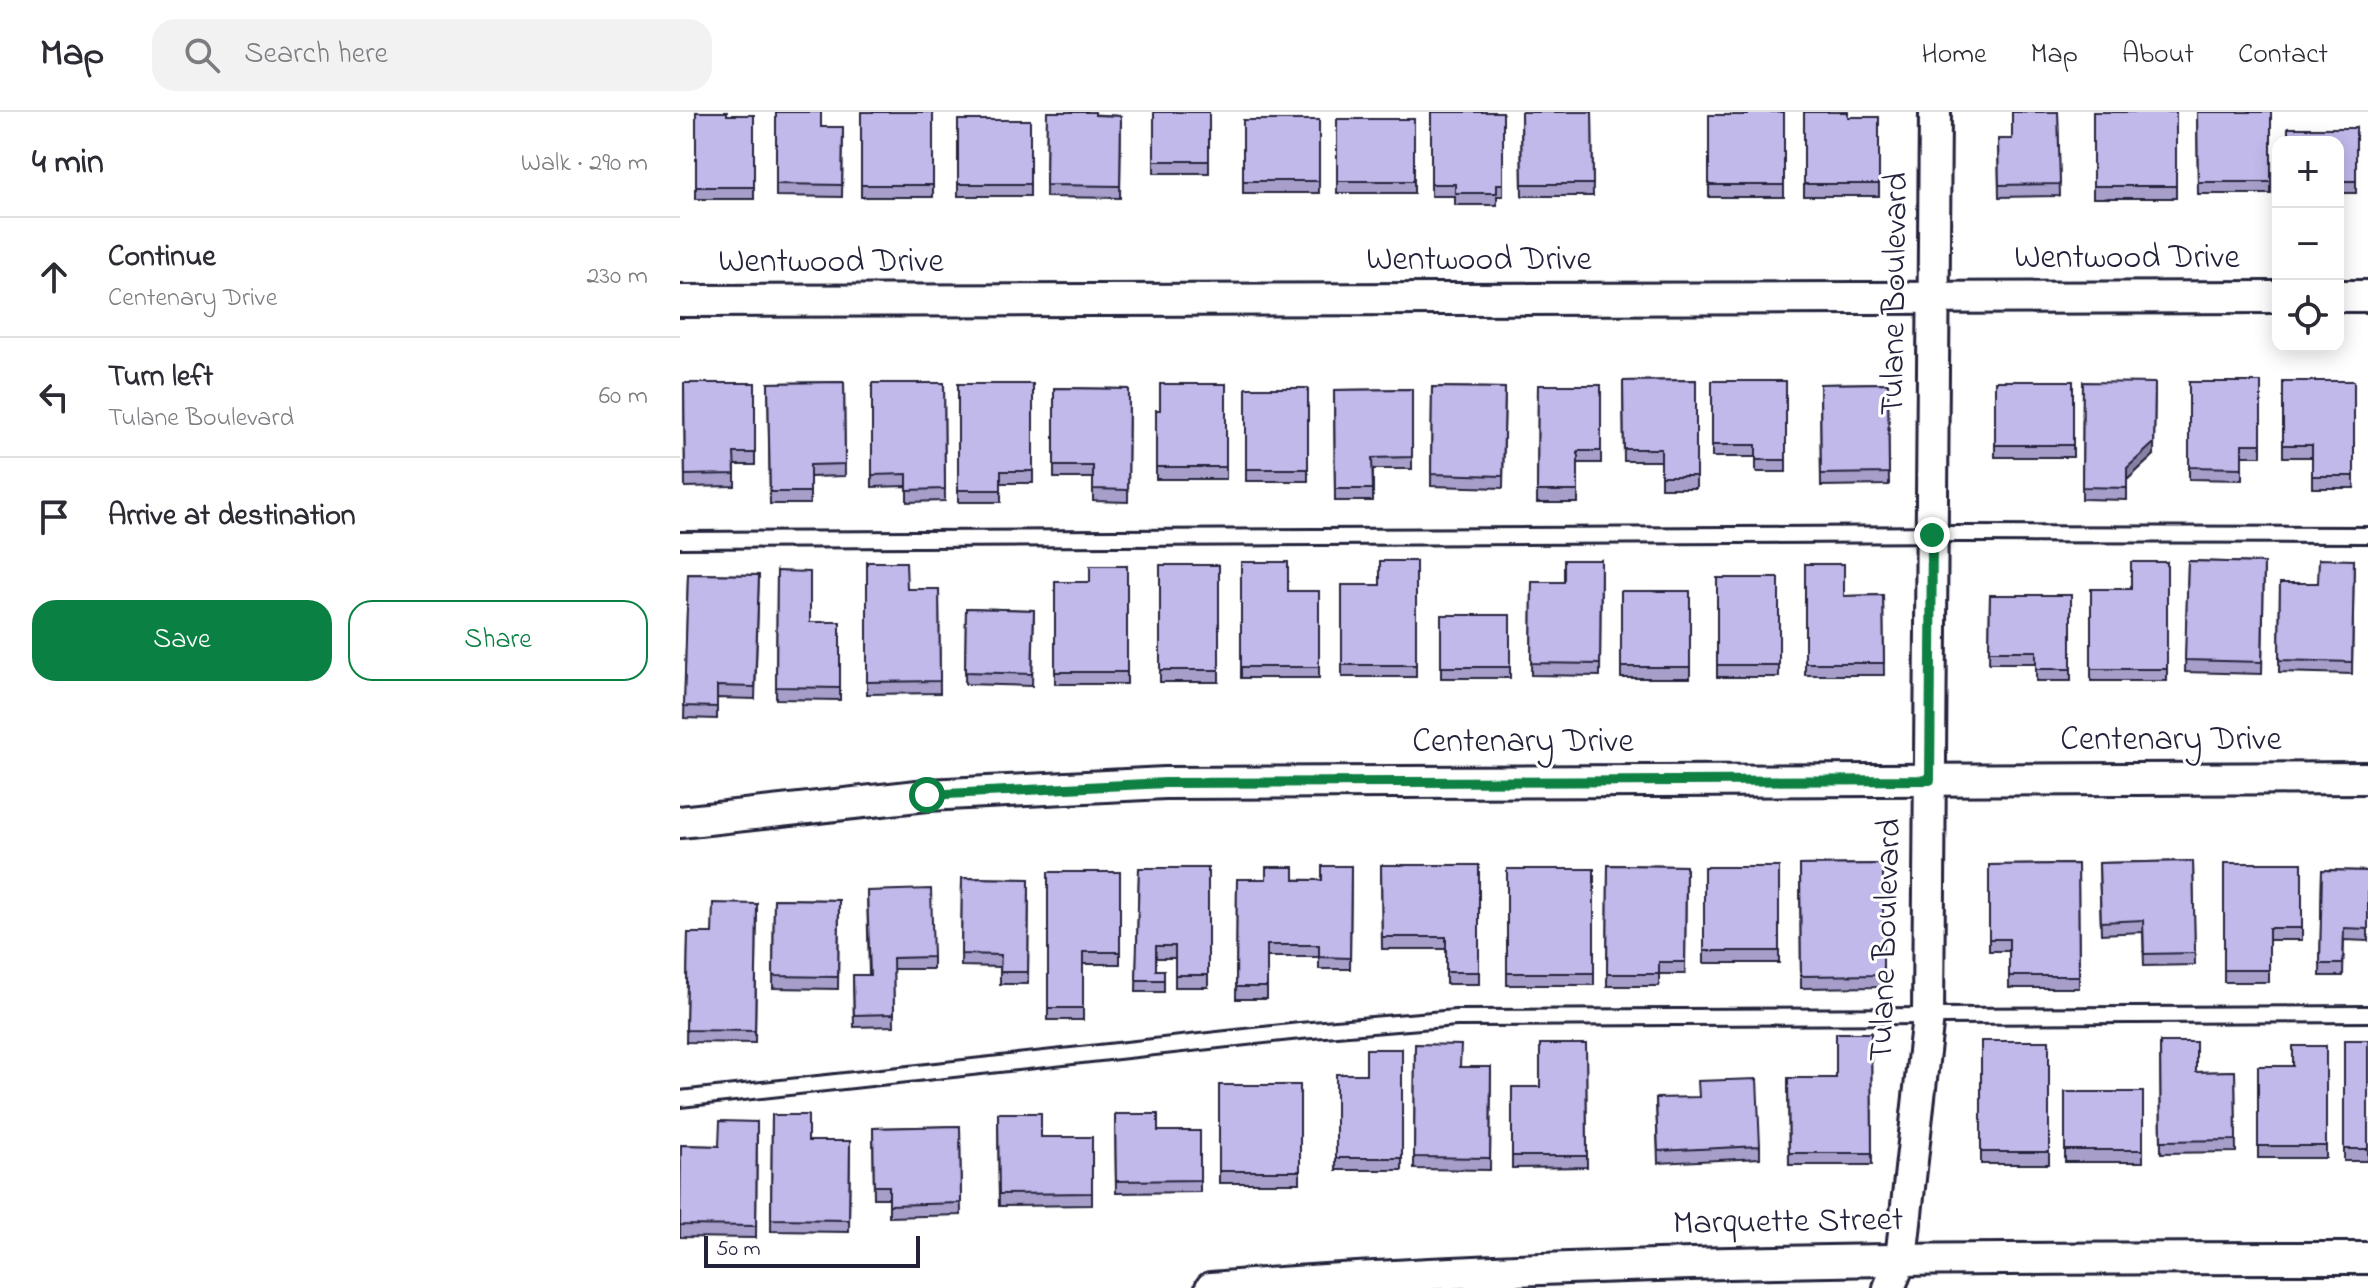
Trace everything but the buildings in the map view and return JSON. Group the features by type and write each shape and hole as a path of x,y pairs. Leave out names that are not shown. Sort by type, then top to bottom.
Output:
{"street":[{"name":"Tulane Boulevard","path":"1889,1288 1901,1259 1928,1016 1935,112"},
{"path":"2344,296 2368,296"},
{"name":"Wentwood Drive","path":"680,301 2272,297"},
{"name":"Centenary Drive","path":"680,822 927,795 1165,783 2368,778"},
{"name":"Marquette Street","path":"1211,1288 1366,1276 1675,1263 2368,1258"}],"lane":[{"path":"680,540 2368,535"},
{"path":"680,1099 1284,1033 1456,1018 2368,1014"}],"route":[{"path":"927,795 1165,783 1930,780 1932,535"}]}
